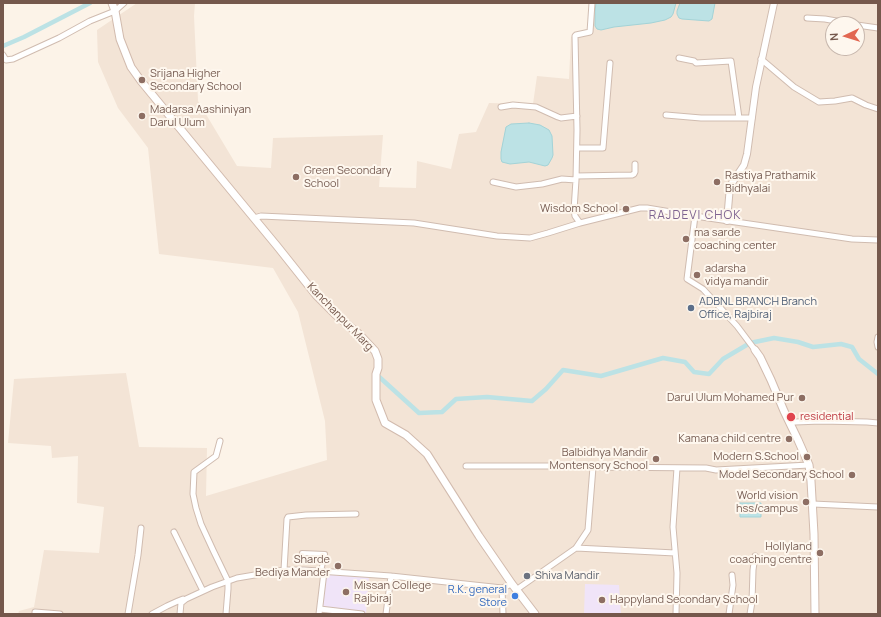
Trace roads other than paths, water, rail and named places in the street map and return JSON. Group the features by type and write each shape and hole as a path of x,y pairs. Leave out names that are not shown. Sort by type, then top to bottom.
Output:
{"main road":[{"name":"Kanchanpur Marg","path":"112,3 120,39 131,67 316,295 336,315 359,334 375,351 378,359 376,374 376,400 385,423 406,435 428,454 479,536 514,587 535,614"},
{"path":"755,350 771,380 808,465 813,504 815,614"}],"street":[{"path":"3,55 6,60 13,59 59,38 90,21 115,11 124,3"},
{"path":"580,223 575,216 574,210 578,130 576,116 575,36 590,32 592,3"},
{"path":"727,221 730,186 744,165 747,154 761,59 774,3"},
{"path":"807,18 825,20"},
{"path":"865,26 878,28"},
{"path":"679,58 694,61 696,63 731,61 739,118"},
{"path":"761,59 794,87 819,102 835,102 852,98 878,109"},
{"path":"577,148 603,148 610,63"},
{"path":"501,107 513,105 534,106 558,117 576,116"},
{"path":"666,115 701,118 752,118"},
{"path":"493,182 516,187 542,184 562,179 632,175 635,172 635,164"},
{"path":"254,218 261,216 414,223 497,236 530,238 580,223 640,208 647,208 852,239 878,240"},
{"path":"695,216 687,279 703,289 737,326 755,350"},
{"path":"878,337 878,347"},
{"path":"790,423 821,421 878,423"},
{"path":"220,441 216,456 194,472 193,494 201,524 228,581 226,614"},
{"path":"466,466 582,466 706,468 716,470 808,465"},
{"path":"180,614 181,602 203,591 237,578 284,570 391,576 502,588 514,587 576,548 588,530 593,467"},
{"path":"676,614 677,573 673,527 677,468"},
{"path":"813,504 878,508"},
{"path":"284,570 288,517 306,515 356,514"},
{"path":"128,614 141,528"},
{"path":"174,532 203,591"},
{"path":"576,548 675,553"},
{"path":"302,553 325,554 319,612 362,614"},
{"path":"750,614 752,602 752,570 755,556"},
{"path":"729,614 733,585 732,575"},
{"path":"386,614 391,576"},
{"path":"502,588 503,614"},
{"path":"152,614 178,601 186,599"},
{"path":"35,614 35,612 60,614"}],"water":[{"path":"596,3 676,3 673,14 665,20 601,30 597,29 595,26"},
{"path":"680,3 715,3 712,19 709,21 679,18 677,11"},
{"path":"529,123 540,125 549,130 552,136 553,155 548,165 545,166 529,162 510,164 502,162 501,152 506,127 511,124"},
{"path":"740,503 761,503 761,517 740,517"}],"waterway":[{"path":"3,46 24,37 90,3"},
{"path":"376,374 419,413 442,412 456,399 487,397 532,401 546,389 563,370 601,376 663,358 685,362 694,372 709,374 723,359 750,343 774,338 798,342 813,347 841,344 852,347 859,359 878,374"}],"place":[{"name":"Srijana Higher Secondary School","path":"142,80"},
{"name":"Madarsa Aashiniyan Darul Ulum","path":"142,116"},
{"name":"Green Secondary School","path":"296,177"},
{"name":"Rastiya Prathamik Bidhyalai","path":"717,182"},
{"name":"Wisdom School","path":"626,209"},
{"name":"ma sarde coaching center","path":"686,239"},
{"name":"adarsha vidya mandir","path":"697,275"},
{"name":"ADBNL BRANCH Branch Office, Rajbiraj","path":"691,308"},
{"name":"Darul Ulum Mohamed Pur","path":"802,398"},
{"name":"residential","path":"791,417"},
{"name":"Kamana child centre","path":"789,439"},
{"name":"Modern S.School","path":"807,457"},
{"name":"Balbidhya Mandir Montensory School","path":"656,459"},
{"name":"Model Secondary School","path":"852,475"},
{"name":"World vision hss/campus","path":"806,502"},
{"name":"Hollyland coaching centre","path":"820,553"},
{"name":"Sharde Bediya Mander","path":"338,566"},
{"name":"Shiva Mandir","path":"527,576"},
{"name":"Missan College Rajbiraj","path":"346,592"},
{"name":"R.K. general Store","path":"515,596"},
{"name":"Happyland Secondary School","path":"602,600"}],"district":[{"name":"RAJDEVI CHOK","path":"695,216"}]}
